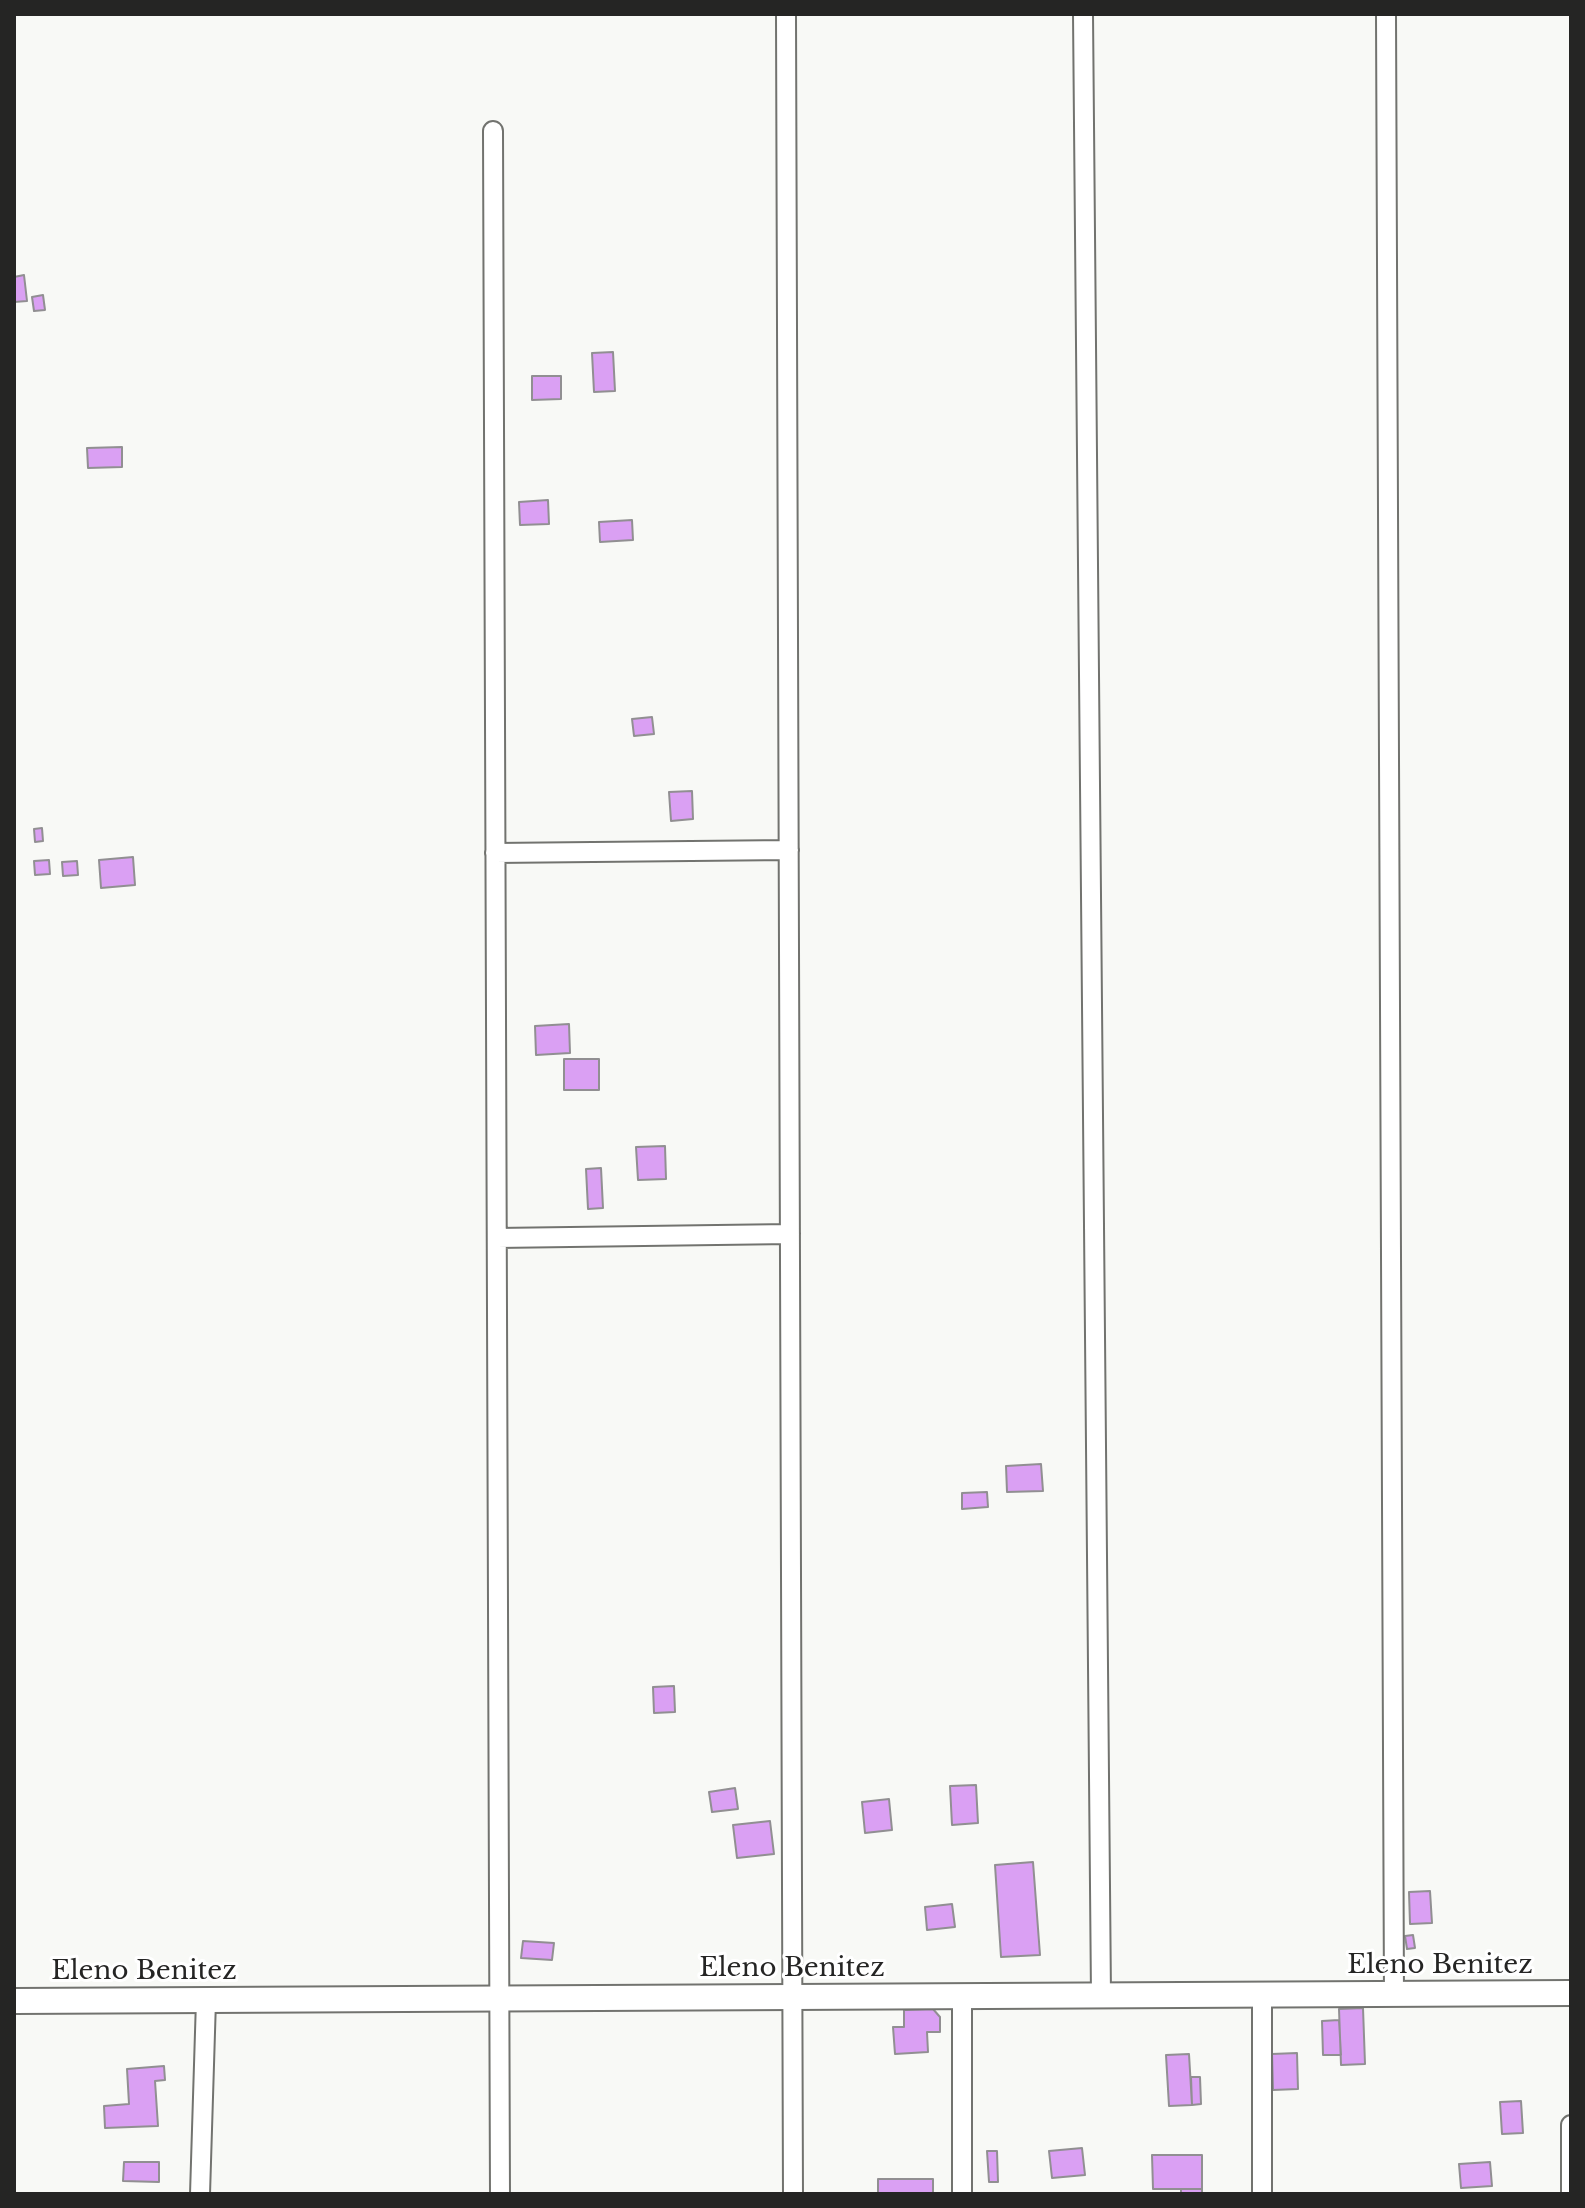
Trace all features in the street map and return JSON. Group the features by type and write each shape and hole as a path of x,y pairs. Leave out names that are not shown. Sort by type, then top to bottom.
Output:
{"street":[{"path":"786,14 793,2194"},
{"path":"1083,14 1101,1996"},
{"path":"1386,14 1394,1994"},
{"path":"493,131 500,2194"},
{"path":"495,853 789,850"},
{"path":"497,1238 790,1234"},
{"name":"Eleno Benitez","path":"14,2001 1571,1993"},
{"path":"1262,1995 1262,2194"},
{"path":"962,1996 962,2194"},
{"path":"200,2194 206,2000"},
{"path":"1571,2125 1571,2194"}],"building":[{"path":"24,275 27,301 14,302 14,277"},
{"path":"43,295 45,310 34,311 32,297"},
{"path":"613,352 615,391 594,392 592,353"},
{"path":"532,376 561,376 561,399 532,400"},
{"path":"122,447 122,467 88,468 87,448"},
{"path":"548,500 549,524 520,525 519,502"},
{"path":"632,520 633,540 600,542 599,522"},
{"path":"652,717 654,734 634,736 632,719"},
{"path":"692,791 693,819 671,821 669,792"},
{"path":"42,828 43,841 35,842 34,829"},
{"path":"133,857 135,885 101,888 99,860"},
{"path":"49,860 50,874 35,875 34,861"},
{"path":"77,861 78,875 63,876 62,862"},
{"path":"569,1024 570,1053 536,1055 535,1026"},
{"path":"564,1059 599,1059 599,1090 564,1090"},
{"path":"665,1146 666,1179 638,1180 636,1147"},
{"path":"601,1168 603,1208 588,1209 586,1169"},
{"path":"1041,1464 1043,1491 1007,1492 1006,1466"},
{"path":"987,1492 988,1507 962,1509 962,1493"},
{"path":"674,1686 675,1712 654,1713 653,1687"},
{"path":"976,1785 978,1823 952,1825 950,1786"},
{"path":"735,1788 738,1809 712,1812 709,1792"},
{"path":"889,1799 892,1830 865,1833 862,1802"},
{"path":"770,1821 774,1854 737,1858 733,1825"},
{"path":"1033,1862 1040,1955 1001,1957 995,1865"},
{"path":"1430,1891 1432,1923 1410,1924 1409,1892"},
{"path":"952,1904 955,1927 927,1930 925,1907"},
{"path":"1413,1935 1415,1948 1407,1949 1405,1936"},
{"path":"523,1941 554,1943 552,1960 521,1958"},
{"path":"1363,2008 1365,2064 1341,2065 1339,2009"},
{"path":"933,2009 940,2017 940,2032 927,2032 928,2052 895,2054 893,2027 904,2027 904,2010"},
{"path":"1339,2020 1341,2055 1323,2055 1322,2021"},
{"path":"1297,2053 1298,2089 1273,2090 1272,2054"},
{"path":"1189,2054 1192,2105 1169,2106 1166,2055"},
{"path":"164,2066 165,2080 155,2081 158,2126 105,2128 104,2106 129,2104 127,2069"},
{"path":"1191,2077 1200,2077 1201,2104 1192,2105"},
{"path":"1521,2101 1523,2133 1502,2134 1500,2102"},
{"path":"1082,2148 1085,2175 1052,2178 1049,2151"},
{"path":"987,2151 997,2151 998,2182 989,2182"},
{"path":"1152,2155 1202,2155 1202,2189 1153,2189"},
{"path":"124,2162 159,2162 159,2182 123,2181"},
{"path":"1490,2162 1492,2186 1461,2188 1459,2164"},
{"path":"878,2179 933,2179 933,2194 878,2194"},
{"path":"1181,2189 1202,2189 1202,2194 1181,2194"}]}
